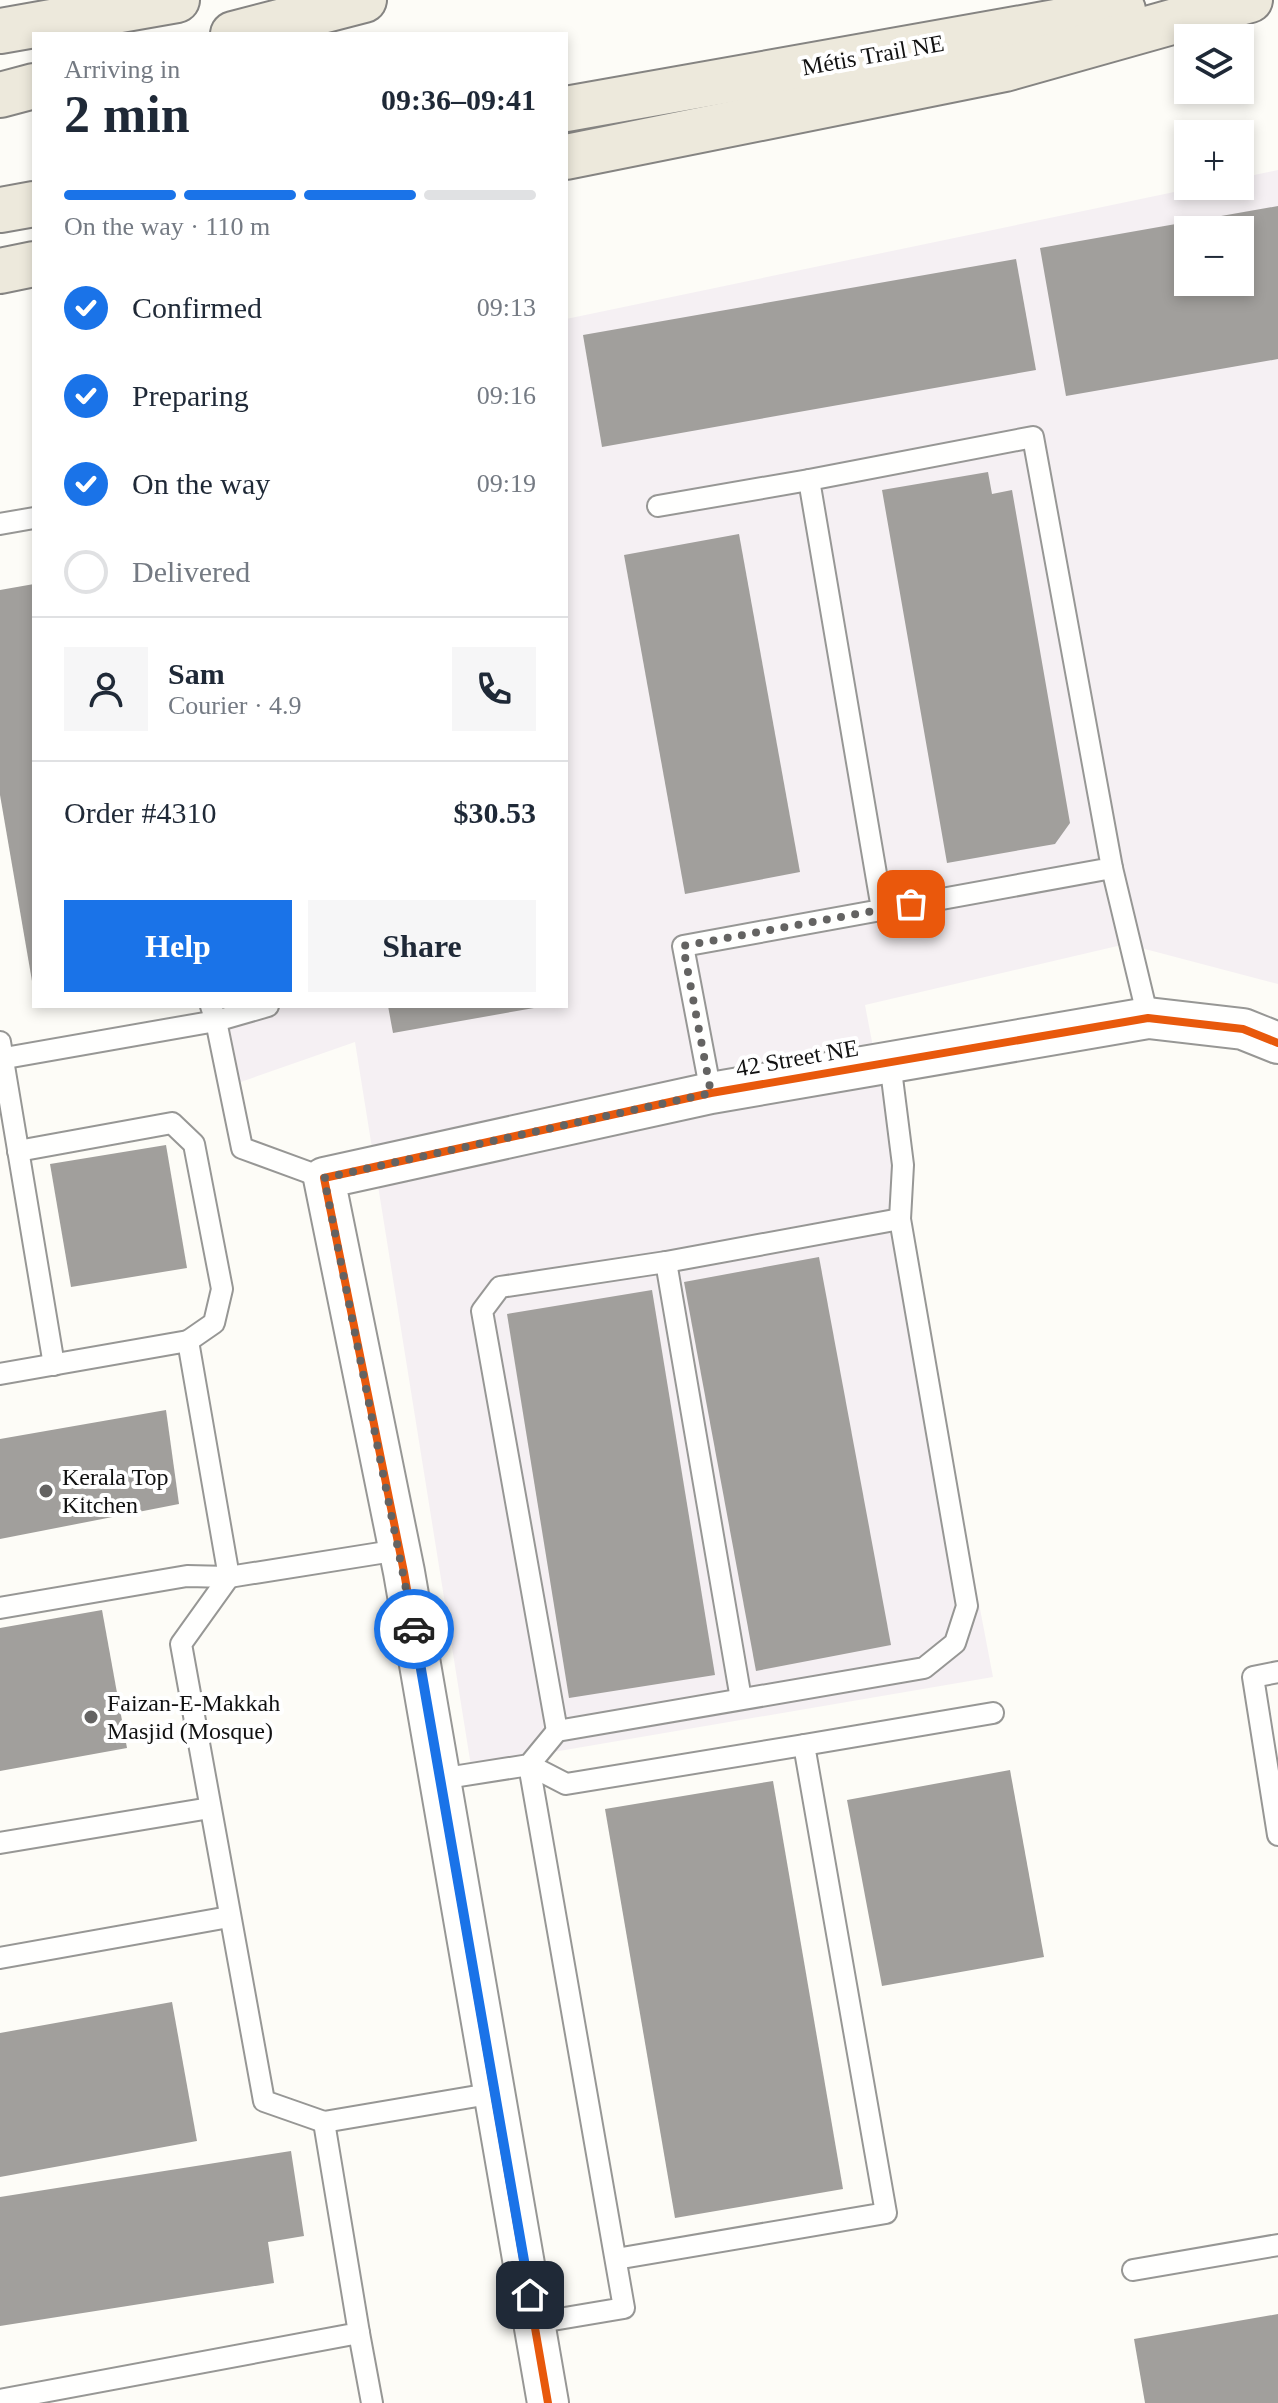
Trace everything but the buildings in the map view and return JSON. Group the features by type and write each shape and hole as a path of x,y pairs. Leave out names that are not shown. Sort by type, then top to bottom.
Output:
{"main road":[{"path":"0,31 177,0"},
{"path":"241,32 364,0"},
{"name":"Métis Trail NE","path":"568,109 1179,0"},
{"path":"568,157 1005,69 1250,0"},
{"path":"0,95 32,87"},
{"path":"0,210 32,204"},
{"path":"0,271 32,264"}],"street":[{"name":"42 Street NE","path":"324,1178 711,1093 1148,1018 1243,1029 1278,1043"},
{"path":"324,1178 399,1550 548,2403"}],"lane":[{"path":"658,506 1033,437 1112,868 1148,1018"},
{"path":"809,480 882,909"},
{"path":"0,524 32,518"},
{"path":"711,1093 683,946 1112,868"},
{"path":"54,1365 1,1053 254,1008"},
{"path":"214,1014 242,1148 324,1178"},
{"path":"535,2323 624,2308 529,1765 557,1731 924,1668 955,1643 967,1606 900,1219 903,1165 890,1062"},
{"path":"0,1374 188,1341 214,1323 222,1289 194,1144 172,1123 18,1151"},
{"path":"557,1731 482,1311 500,1287 666,1262 900,1219"},
{"path":"666,1262 741,1699"},
{"path":"188,1341 229,1577 181,1644 264,2101 324,2122 495,2093"},
{"path":"0,1608 187,1576 229,1577 399,1550"},
{"path":"1278,1672 1253,1677 1278,1835"},
{"path":"440,1779 529,1765 566,1784 993,1713"},
{"path":"616,2259 886,2213 804,1745"},
{"path":"0,1843 210,1808"},
{"path":"0,1958 229,1917"},
{"path":"324,2122 372,2403"},
{"path":"1133,2270 1278,2245"},
{"path":"0,2400 359,2333"}],"shaded area":[{"path":"1278,170 1278,984 1126,944 865,1005 993,1677 471,1766 355,1042 235,1084 221,1008 568,1008 568,319 1174,192 1174,200 1254,200 1254,175"}],"cycle path":[{"path":"548,2403 404,1572 324,1178 711,1093 1148,1018 1243,1029 1278,1043"}],"way so far":[{"path":"414,1629 324,1178 711,1093 683,946 911,904"}],"place":[{"name":"Kerala Top Kitchen","path":"46,1491"},
{"name":"Faizan-E-Makkah Masjid (Mosque)","path":"91,1717"}],"route":[{"path":"414,1629 530,2295"}]}
